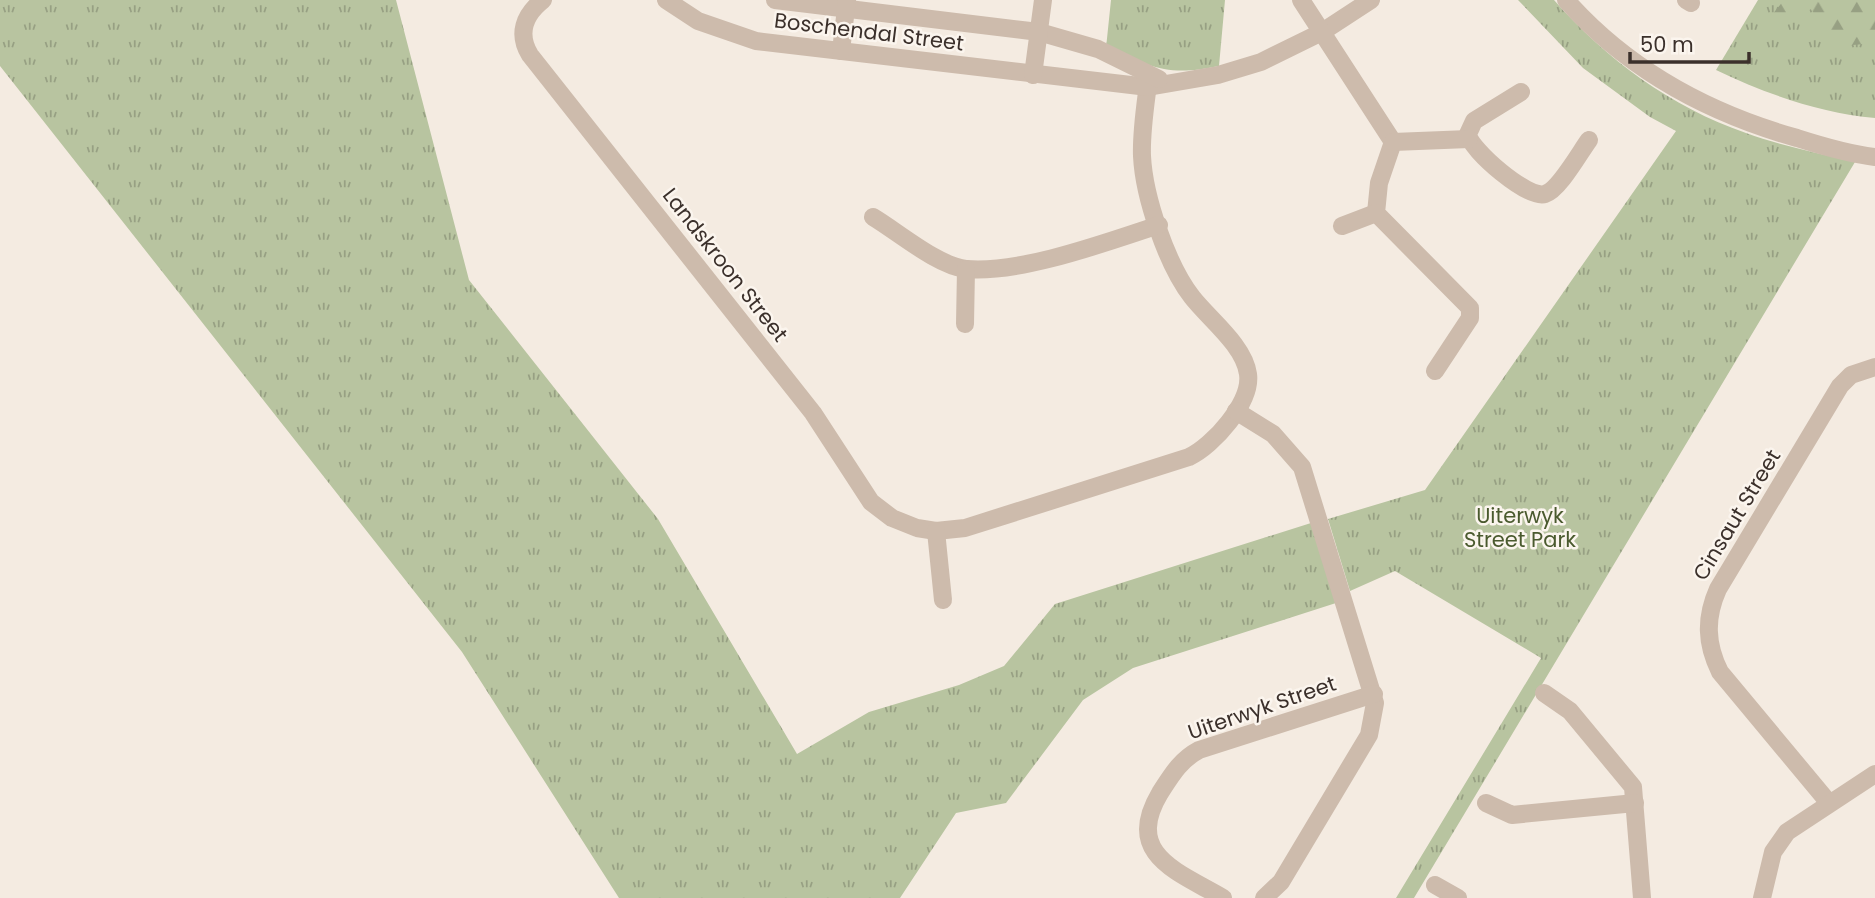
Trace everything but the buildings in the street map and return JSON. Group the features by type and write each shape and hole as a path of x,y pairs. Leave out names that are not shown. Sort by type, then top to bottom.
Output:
{"street":[{"name":"Landskroon Street","path":"542,0 531,10 524,23 523,39 530,55 813,413 871,502 904,524 936,531 965,528 1189,457 1209,445 1236,411 1247,391 1246,365 1185,288 1158,225 1143,160 1149,81"},
{"name":"Boschendal Street","path":"666,0 698,21 737,37 1033,75 1168,82 1218,75 1261,62 1322,32 1371,0"},
{"name":"Boschendal Street","path":"775,0 846,4 1039,32 1098,48 1149,81"},
{"path":"1033,75 1042,0"},
{"path":"1301,0 1393,142"},
{"path":"1566,0 1620,51 1663,82 1702,104 1760,128 1875,157"},
{"path":"841,51 846,4"},
{"path":"1521,92 1474,121 1469,129 1469,139 1474,147 1527,192 1540,195 1553,189 1589,140"},
{"path":"1393,142 1469,139"},
{"path":"1376,214 1379,183 1393,142"},
{"path":"1342,226 1376,214"},
{"path":"1376,214 1471,308 1470,318 1435,371"},
{"path":"873,217 935,257 966,269 1031,262 1158,225"},
{"path":"964,324 966,269"},
{"name":"Cinsaut Street","path":"1829,803 1720,672 1710,648 1708,623 1718,589 1840,386 1851,375 1875,367"},
{"path":"1236,411 1273,434 1302,467 1374,694 1375,713 1369,735 1281,882 1264,898"},
{"path":"936,531 943,600"},
{"path":"1544,692 1570,711 1633,787 1642,898"},
{"name":"Uiterwyk Street","path":"1223,898 1168,865 1149,843 1148,816 1177,766 1199,750 1374,694"},
{"path":"1762,898 1767,869 1780,840 1796,825 1875,774"},
{"path":"1486,803 1512,815 1635,803"},
{"path":"1435,884 1458,898"}],"green space":[{"path":"0,0 396,0 469,280 658,519 797,754 869,712 959,685 1004,666 1055,604 1311,523 1336,603 1133,668 1083,700 1006,803 956,813 900,898 619,898 462,652 0,66"},
{"path":"1111,0 1225,0 1219,66 1173,70 1106,48"},
{"name":"Uiterwyk Street Park","path":"1518,0 1554,0 1574,22 1618,61 1641,79 1692,110 1759,138 1855,162 1414,898 1396,898 1541,658 1395,571 1350,591 1328,519 1425,490 1676,131 1650,117 1583,68"},
{"path":"1758,0 1875,0 1875,118 1834,112 1794,101 1716,70"},
{"path":"1784,0 1875,0 1875,43 1831,47 1822,41 1819,22 1811,9 1778,31 1771,28 1771,16"}]}
